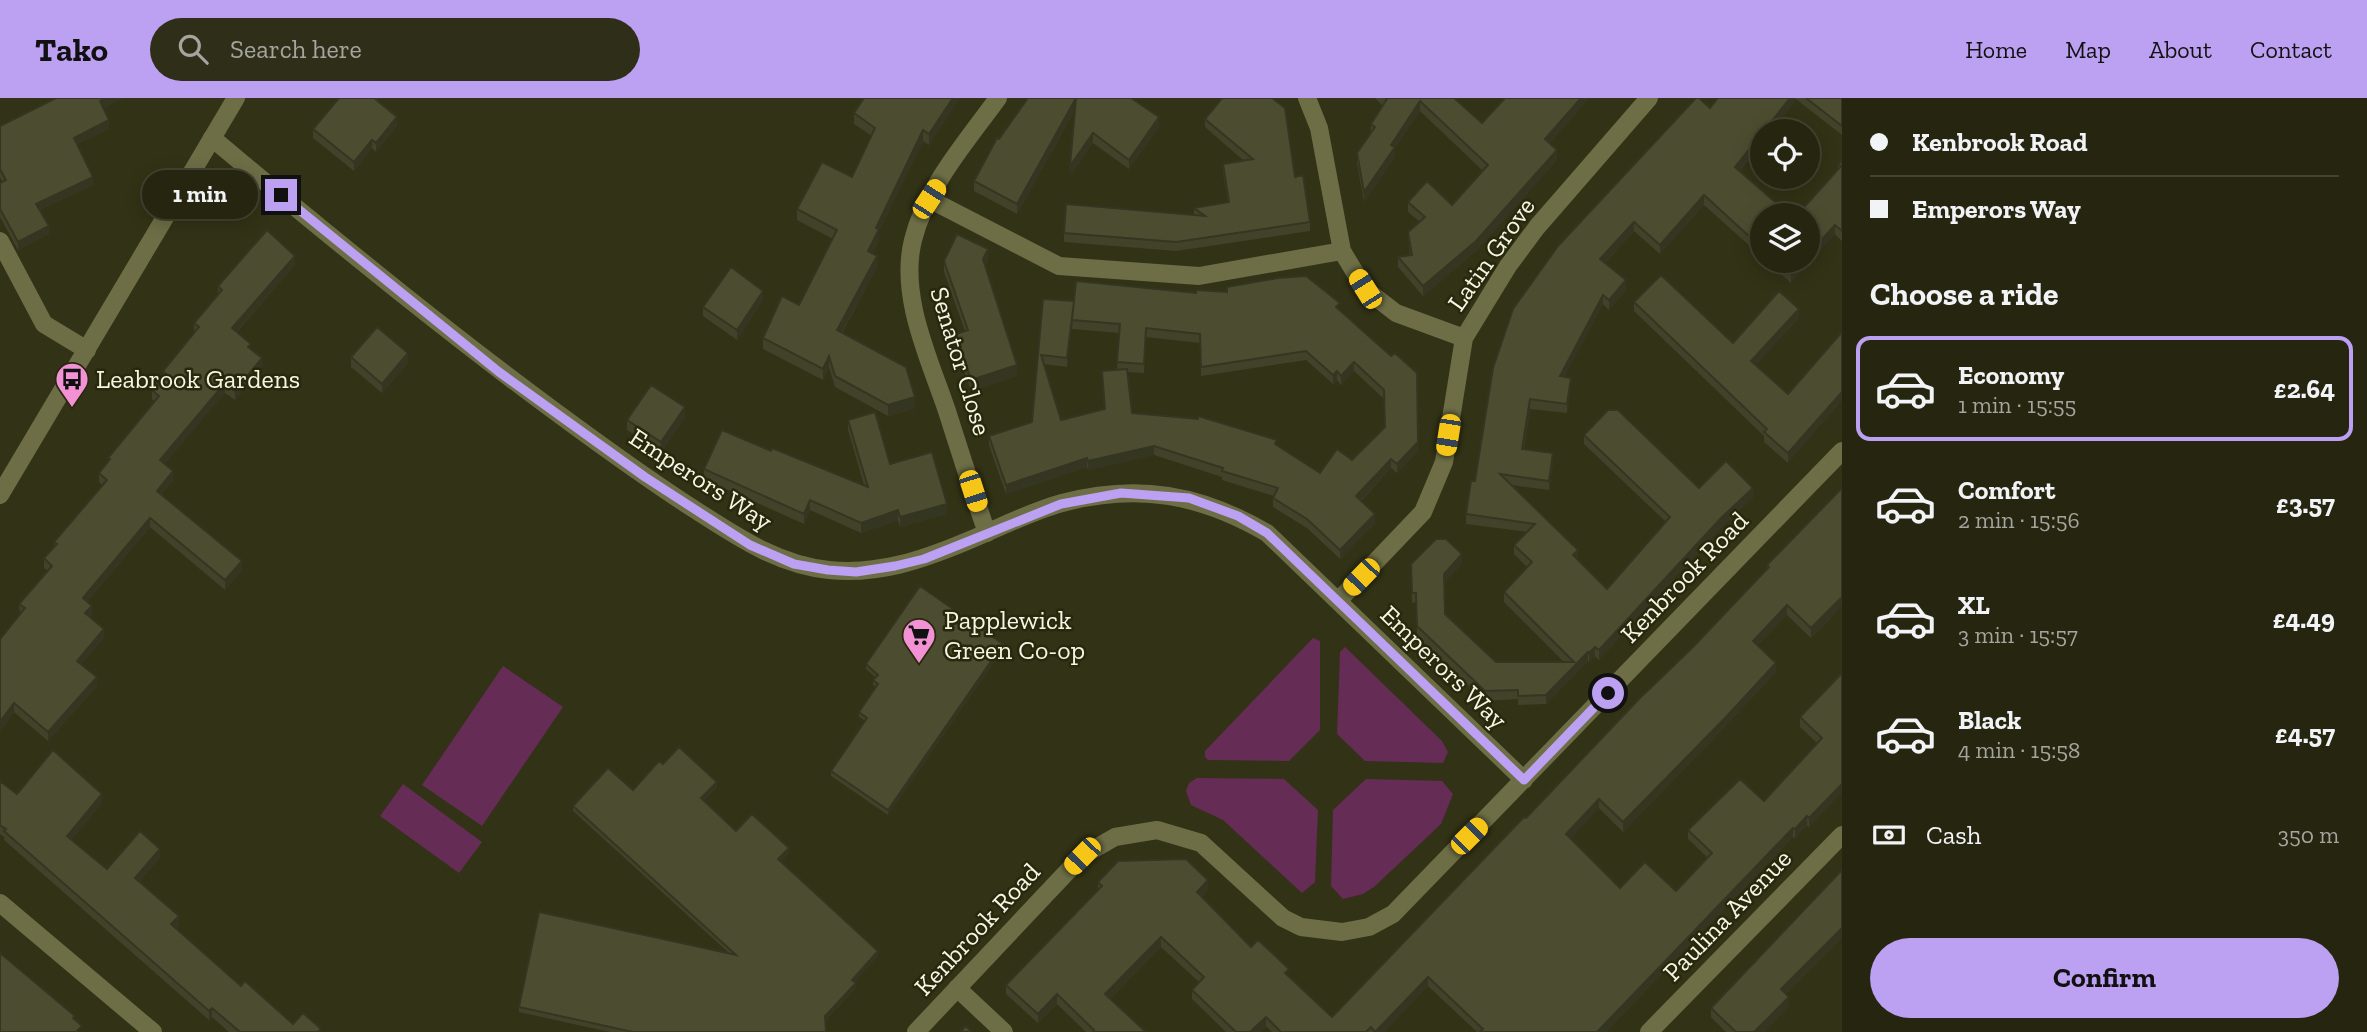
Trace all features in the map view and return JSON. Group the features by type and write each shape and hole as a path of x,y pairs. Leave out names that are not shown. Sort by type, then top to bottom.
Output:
{"street":[{"path":"0,495 236,98"},
{"name":"Senator Close","path":"987,533 919,326 910,284 913,241 929,199 998,98"},
{"path":"1307,98 1319,128 1342,251 1365,289 1396,313 1464,338"},
{"name":"Latin Grove","path":"1338,601 1423,512 1444,462 1464,338 1508,266 1537,227 1649,98"},
{"name":"Emperors Way","path":"212,138 499,372 645,477 750,545 794,564 856,572 924,559 1061,504 1121,493 1189,498 1238,516 1267,533 1524,780"},
{"path":"929,199 1059,266 1199,276 1342,251"},
{"path":"0,241 44,324 87,350"},
{"name":"Kenbrook Road","path":"916,1032 1082,856 1115,837 1157,830 1200,843 1283,918 1301,927 1342,932 1368,927 1393,914 1842,451"},
{"name":"Paulina Avenue","path":"1649,1032 1842,835"},
{"path":"0,902 153,1032"},
{"path":"957,988 1004,1032"}],"shaded area":[{"path":"1313,638 1320,641 1320,730 1289,761 1208,760 1205,751"},
{"path":"1345,647 1442,741 1448,752 1443,763 1365,761 1337,734 1340,652"},
{"path":"503,666 563,707 482,826 422,785"},
{"path":"1197,778 1284,779 1318,810 1315,882 1302,893 1223,820 1191,805 1186,791 1189,783"},
{"path":"1366,779 1442,781 1453,794 1441,824 1374,887 1363,894 1343,899 1331,886 1333,810"},
{"path":"403,784 482,842 459,873 380,816"}],"building":[{"path":"56,98 106,98 100,101 109,120 74,138 93,177 36,204 49,226 18,242 0,209 0,183 6,180 0,169 0,126"},
{"path":"339,98 374,98 397,117 376,143 372,140 354,162 313,129"},
{"path":"864,98 953,98 929,134 923,130 876,228 879,229 868,251 877,256 837,330 906,367 915,397 888,405 835,376 829,356 823,369 763,338 782,296 799,305 837,230 797,209 822,162 852,177 875,128 854,113"},
{"path":"1028,98 1076,98 1017,204 974,181 997,138 999,139"},
{"path":"1076,98 1131,98 1159,117 1129,160 1093,133 1070,166"},
{"path":"1222,98 1272,98 1285,108 1295,177 1303,175 1310,222 1176,242 1064,233 1066,204 1205,216 1194,208 1229,202 1223,164 1253,159 1205,119"},
{"path":"1385,98 1454,98 1482,123 1505,98 1581,98 1545,139 1557,150 1476,241 1423,286 1398,257 1412,255 1408,232 1425,217 1408,202 1427,181 1452,205 1488,165 1420,101 1391,145 1395,147 1364,192 1357,153 1375,127 1371,124 1387,99"},
{"path":"1696,98 1710,108 1718,98 1790,98 1773,119 1750,119 1750,148 1735,167 1750,180 1750,189 1760,189 1776,203 1750,203 1750,237 1704,195 1660,245 1634,222 1600,259 1626,280 1609,300 1603,295 1560,376 1571,378 1567,404 1530,399 1522,449 1553,453 1549,481 1500,474 1578,550 1573,555 1607,589 1670,517 1584,435 1608,410 1618,410 1699,488 1726,461 1753,488 1721,518 1599,650 1595,647 1588,652 1546,695 1518,696 1518,690 1485,691 1417,626 1416,593 1412,593 1411,564 1436,539 1446,539 1462,554 1444,574 1445,614 1496,662 1574,662 1504,592 1532,562 1514,545 1535,524 1466,514 1471,481 1475,481 1493,368 1513,309 1558,246"},
{"path":"1806,98 1842,98 1842,126"},
{"path":"1842,160 1842,231 1835,225 1820,242 1820,203 1808,203 1841,166 1838,165"},
{"path":"267,230 295,256 232,328 251,344 248,347 262,358 235,391 225,383 160,460 173,471 157,491 242,561 225,580 150,518 83,598 92,606 85,613 104,629 77,661 97,677 48,732 14,703 0,722 0,639 25,608 19,604 52,566 44,558 57,544 54,542 107,480 99,473 110,459 108,458 159,396 152,390 166,374 163,371 199,327 194,323 222,290 218,286"},
{"path":"957,234 988,249 983,259 1017,365 971,380 956,334 968,330 944,261"},
{"path":"731,267 763,291 737,330 703,307"},
{"path":"1661,275 1733,343 1779,291 1799,309 1751,361 1788,394 1842,332 1842,392 1788,453 1764,432 1767,429 1634,302"},
{"path":"1306,276 1340,303 1336,307 1391,356 1395,353 1417,373 1418,442 1397,464 1391,459 1356,496 1375,514 1340,550 1307,519 1273,498 1278,488 1154,446 1088,461 1087,458 1006,485 989,436 1032,422 1043,299 1074,301 1076,281 1196,293 1196,290 1227,292 1227,287","holes":["1074,304 1072,320 1120,324 1117,362 1144,364 1146,328 1200,334 1201,367 1306,351 1333,375 1337,371 1341,376 1354,362 1384,390 1385,427 1352,460 1337,449 1320,473 1275,444 1277,440 1198,416 1198,419 1132,413 1127,369 1102,371 1105,409 1061,420 1041,355 1067,358"]},
{"path":"377,327 408,353 382,384 351,357"},
{"path":"651,385 685,407 661,442 627,420"},
{"path":"875,412 890,464 932,452 947,504 900,517 898,510 861,523 810,500 804,514 704,469 722,430 868,487 848,420"},
{"path":"1842,488 1842,597 1811,628 1787,605 1753,641 1776,663 1725,718 1623,822 1599,799 1566,834 1620,888 1645,862 1676,891 1712,853 1688,830 1740,779 1764,801 1822,738 1800,717 1842,673 1842,784 1809,818 1807,816 1793,828 1597,1032 1480,1032 1483,1029 1428,977 1375,1032 1371,1027 1366,1032 1281,1032 1266,1017 1250,1032 1236,1032 1192,990 1204,977 1161,937 1105,994 1146,1032 1093,1032 1094,1030 1057,994 1038,1014 1006,985 1102,886 1098,882 1118,861 1186,859 1208,880 1197,892 1251,947 1258,940 1268,949 1289,969 1285,973 1332,1017 1639,699 1693,647"},
{"path":"920,586 1003,644 888,810 831,771 867,718 859,712 878,684 873,680 878,675 866,664"},
{"path":"679,747 717,782 701,798 736,831 752,814 789,848 778,859 878,951 852,980 856,983 825,1016 826,1032 633,1032 519,1007 539,912 736,955 573,806 608,768 633,790 659,761 663,764"},
{"path":"53,750 102,794 67,836 107,869 140,831 160,849 135,878 179,916 171,924 241,986 245,981 293,1024 303,1013 321,1029 318,1032 240,1032 212,1008 209,1011 4,831 6,829 0,825 0,781 17,794"},
{"path":"1842,870 1842,928 1781,989 1789,997 1754,1032 1736,1032 1711,1008"},
{"path":"0,953 75,1016 73,1018 82,1026 76,1032 0,1032"},
{"path":"966,1026 972,1032 960,1032"}],"place":[{"name":"Leabrook Gardens","path":"72,409"},
{"name":"Papplewick Green Co-op","path":"919,665"}],"route":[{"path":"281,195 499,372 645,477 750,545 794,564 856,572 895,566 924,559 1061,504 1121,493 1189,498 1238,516 1267,533 1524,780 1608,693"}]}
